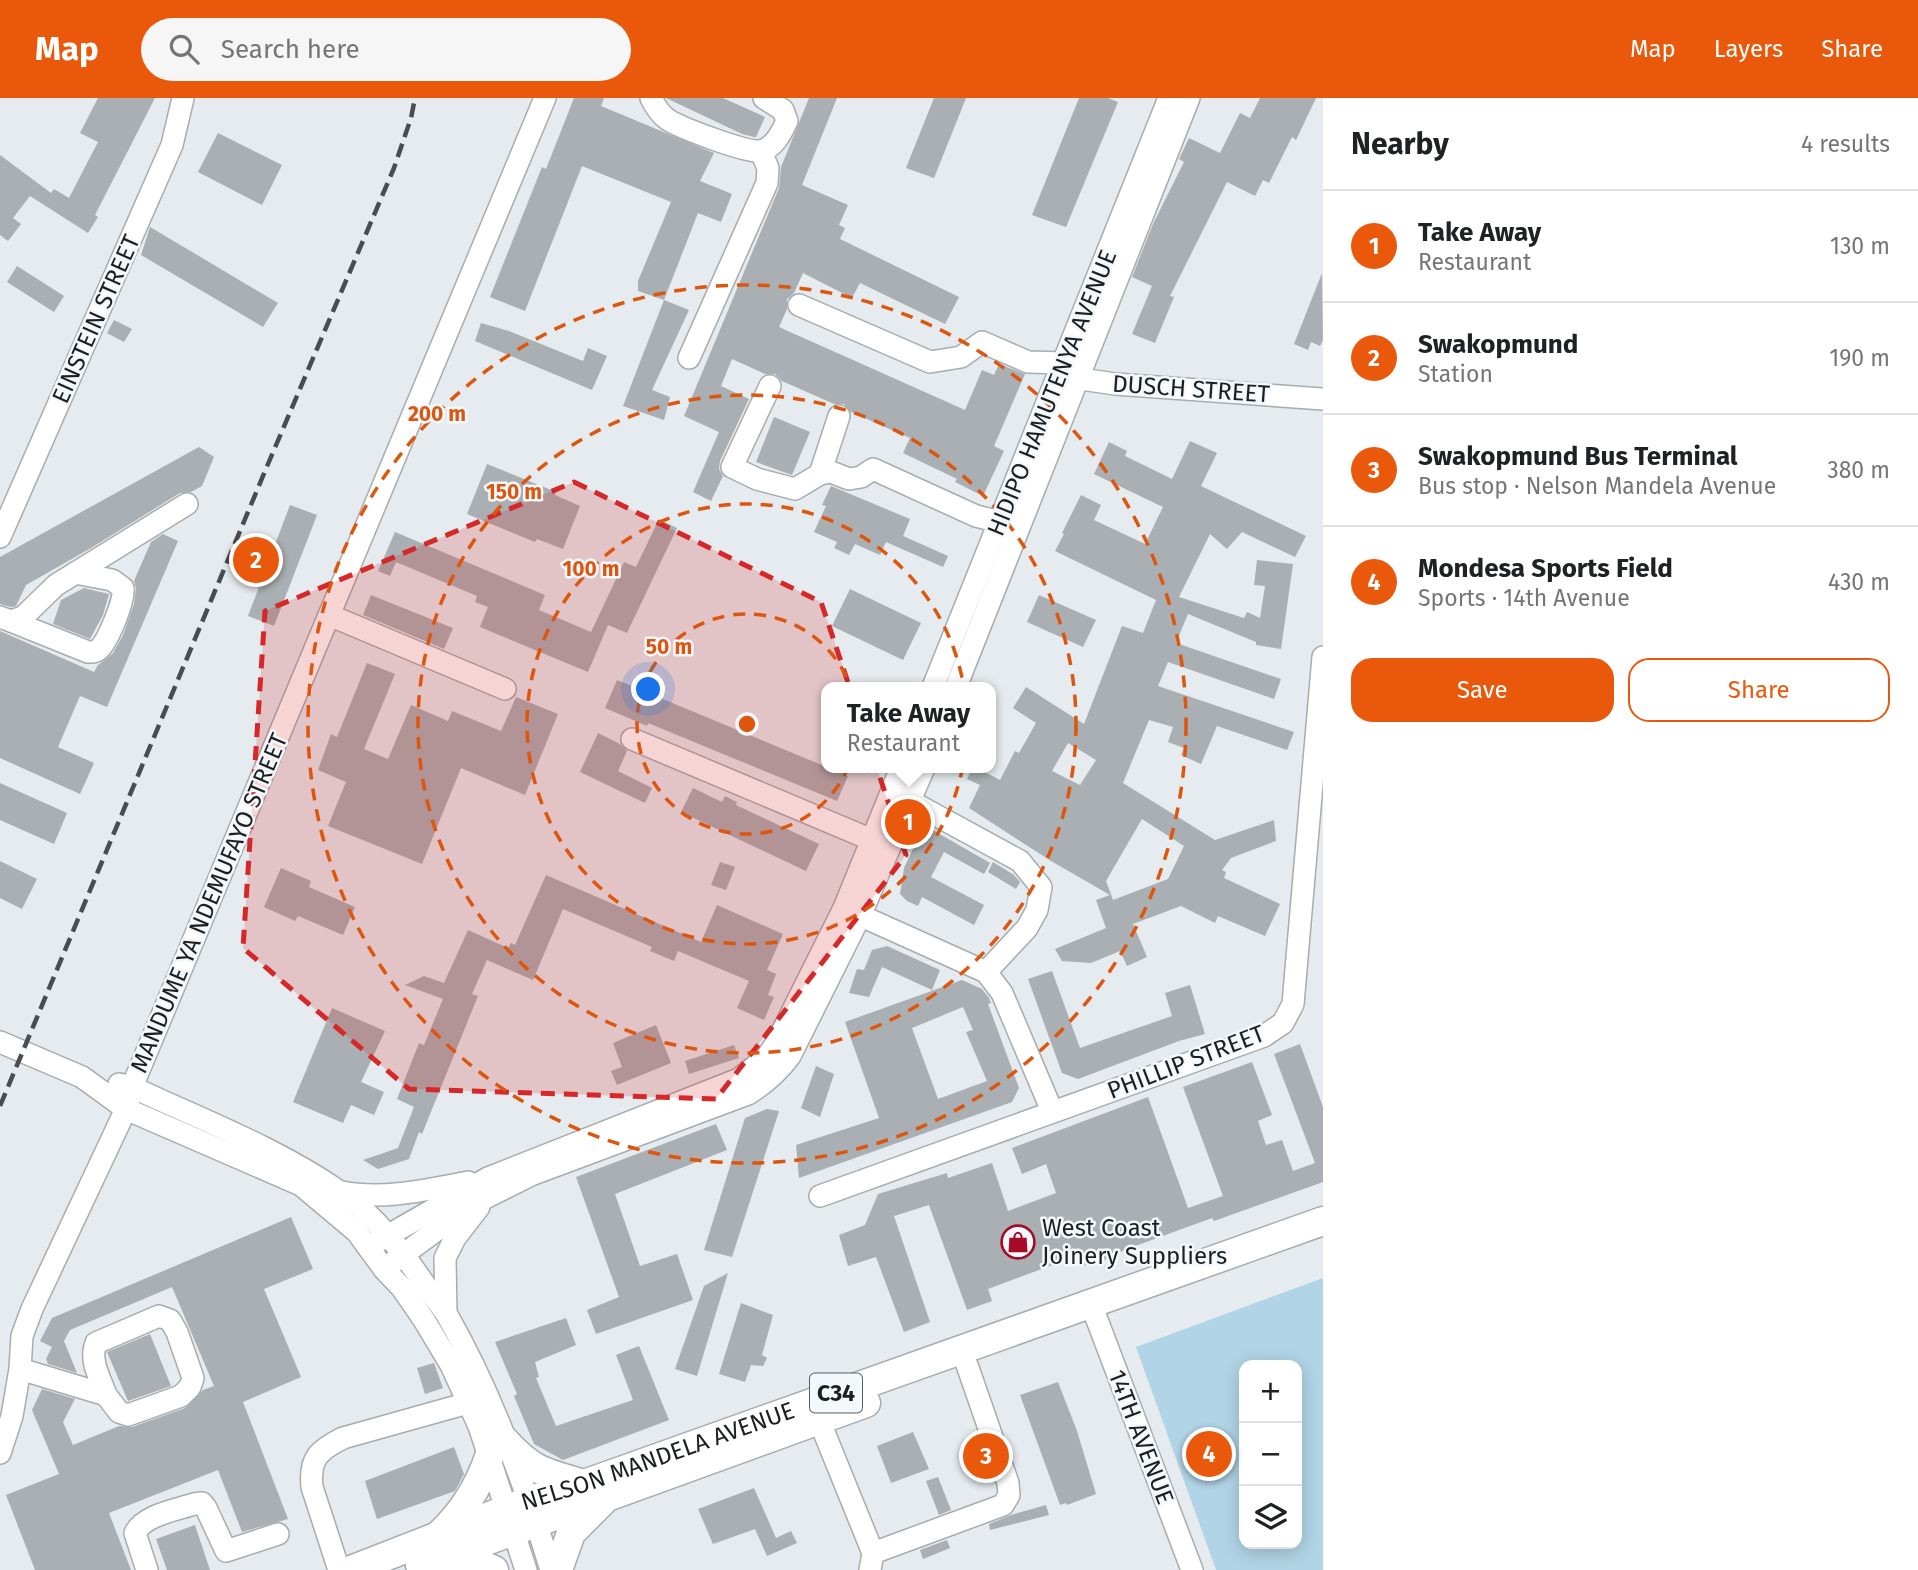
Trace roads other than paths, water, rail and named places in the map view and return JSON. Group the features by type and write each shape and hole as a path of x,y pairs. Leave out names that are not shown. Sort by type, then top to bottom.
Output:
{"main road":[{"name":"NELSON MANDELA AVENUE","path":"351,1570 439,1548 520,1516 597,1490 819,1420 967,1366 1094,1312 1323,1221"},
{"name":"NELSON MANDELA AVENUE","path":"597,1490 666,1453 1094,1312 1323,1240"},
{"path":"494,1570 439,1548 497,1449 523,1460 533,1468 597,1490 583,1519 571,1533 558,1570"},
{"name":"NELSON MANDELA AVENUE","path":"405,1570 439,1548"}],"street":[{"name":"EINSTEIN STREET","path":"0,537 172,145 183,98"},
{"name":"MANDUME YA NDEMUFAYO STREET","path":"545,98 132,1087 277,1154 342,1192 403,1252 446,1313 481,1383 497,1449 520,1516 551,1570"},
{"path":"652,98 665,118 676,124 761,152 780,135 787,121 783,110 764,98"},
{"name":"HIDIPO HAMUTENYA AVENUE","path":"958,682 1169,98"},
{"name":"HIDIPO HAMUTENYA AVENUE","path":"935,682 1000,522 1189,98"},
{"path":"690,358 767,183 768,168 761,152"},
{"name":"DUSCH STREET","path":"799,305 930,362 961,357 982,342 1028,362 1068,373 1323,399"},
{"path":"770,386 732,467 757,479 795,489 820,474 831,472 849,479 861,477 873,469 976,516 1000,522"},
{"path":"820,474 839,416"},
{"path":"6,619 23,617 56,585 187,504"},
{"path":"6,619 88,652 99,649 117,616 123,589 112,580 100,576 75,573"},
{"path":"329,615 505,690"},
{"name":"PHILLIP STREET","path":"820,1196 1264,1036 1283,1023 1293,1004 1323,657"},
{"path":"632,739 872,840"},
{"path":"852,912 872,840 899,773"},
{"path":"342,1192 360,1196 389,1195 489,1186 531,1175 748,1094 765,1083 790,1056 852,912 910,801 921,773"},
{"path":"910,801 1020,861 1041,887 1037,910 1027,928 986,972"},
{"path":"852,912 986,972 1002,993 1052,1111"},
{"path":"0,1042 82,1077 132,1087 126,1109 22,1336 20,1369 12,1416 0,1452"},
{"name":"MANDUME YA NDEMUFAYO STREET","path":"82,1077 126,1109 301,1185 342,1217 402,1288 424,1320 451,1366 479,1426 497,1449"},
{"path":"368,1247 386,1235 489,1186"},
{"path":"384,1269 403,1252 469,1206 489,1186"},
{"path":"446,1313 445,1258 489,1186"},
{"name":"14TH AVENUE","path":"1094,1312 1192,1570"},
{"path":"20,1369 106,1395 119,1412 128,1415 181,1396 190,1387 193,1378 170,1320 159,1316 96,1343 92,1352 106,1395"},
{"path":"819,1420 872,1562 1003,1505 1009,1495 1008,1483 967,1366"},
{"path":"339,1570 312,1487 311,1474 315,1458 326,1447 343,1438 468,1403"},
{"path":"148,1570 135,1533 137,1529 146,1522 194,1504 202,1503 206,1508 226,1551 278,1534"},
{"name":"MANDUME YA NDEMUFAYO STREET","path":"520,1516 526,1570"}],"railway":[{"path":"0,1106 394,168 415,98"}],"place":[{"name":"Swakopmund","path":"256,560"},
{"name":"Take Away","path":"908,822"},
{"name":"West Coast Joinery Suppliers","path":"1018,1242"},
{"name":"Mondesa Sports Field","path":"1209,1454"},
{"name":"Swakopmund Bus Terminal","path":"986,1456"}]}
